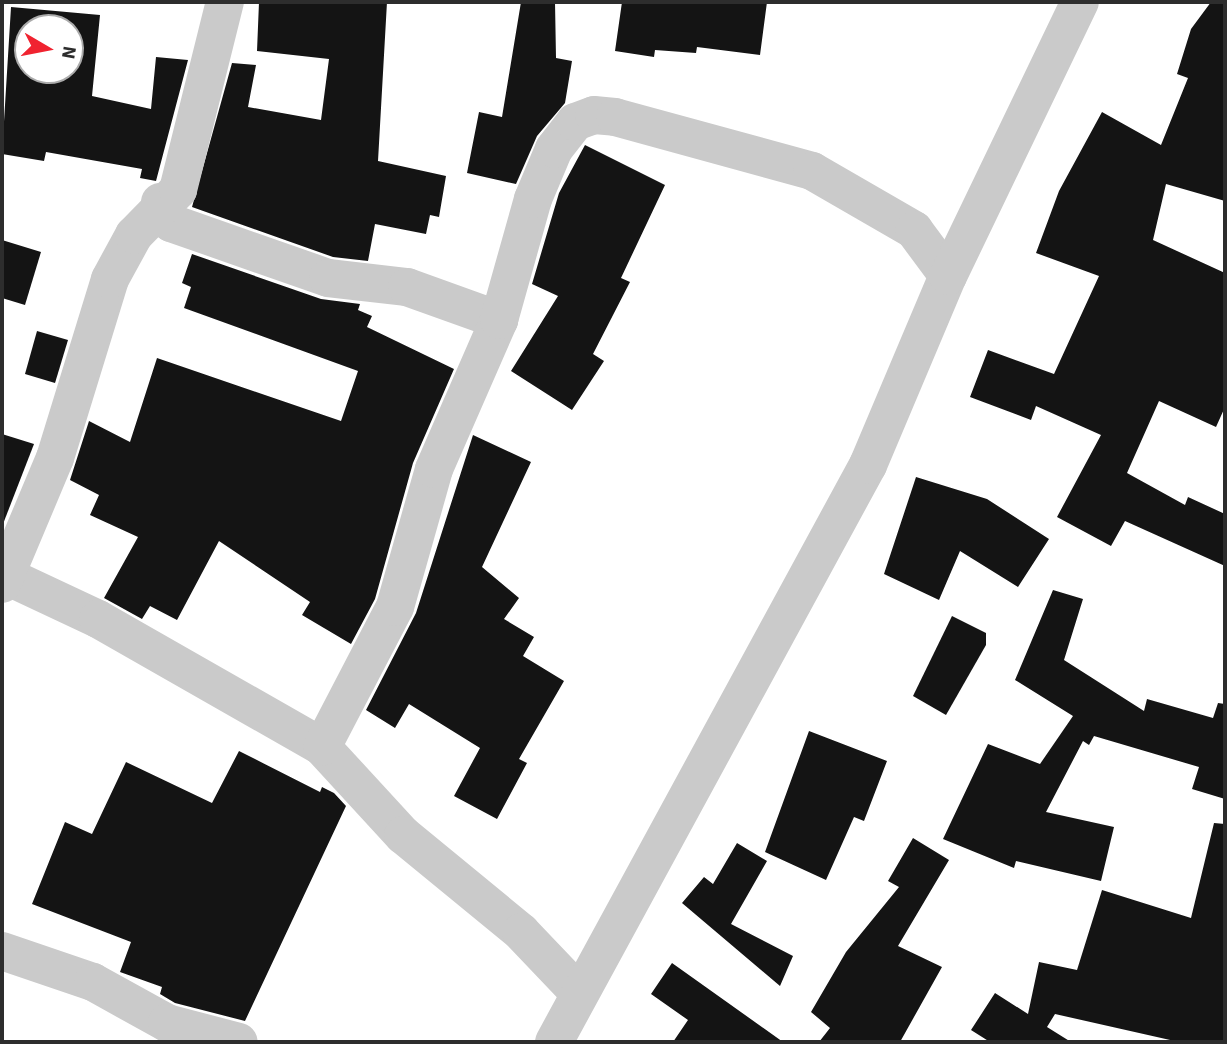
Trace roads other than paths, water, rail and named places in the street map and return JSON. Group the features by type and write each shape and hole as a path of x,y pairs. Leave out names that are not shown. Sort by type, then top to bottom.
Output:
{"street":[{"path":"225,2 178,190 159,202 110,279 55,458 3,578 98,620 322,747 403,835 521,932 579,993"},
{"path":"554,1042 868,465 948,276 1080,2"},
{"path":"322,747 395,607 434,469 499,320 554,149 575,122 594,115 811,171 914,230 948,276"},
{"path":"159,202 171,223 315,274 407,287 499,320"},
{"path":"2,951 93,982 167,1023 239,1042"}]}
